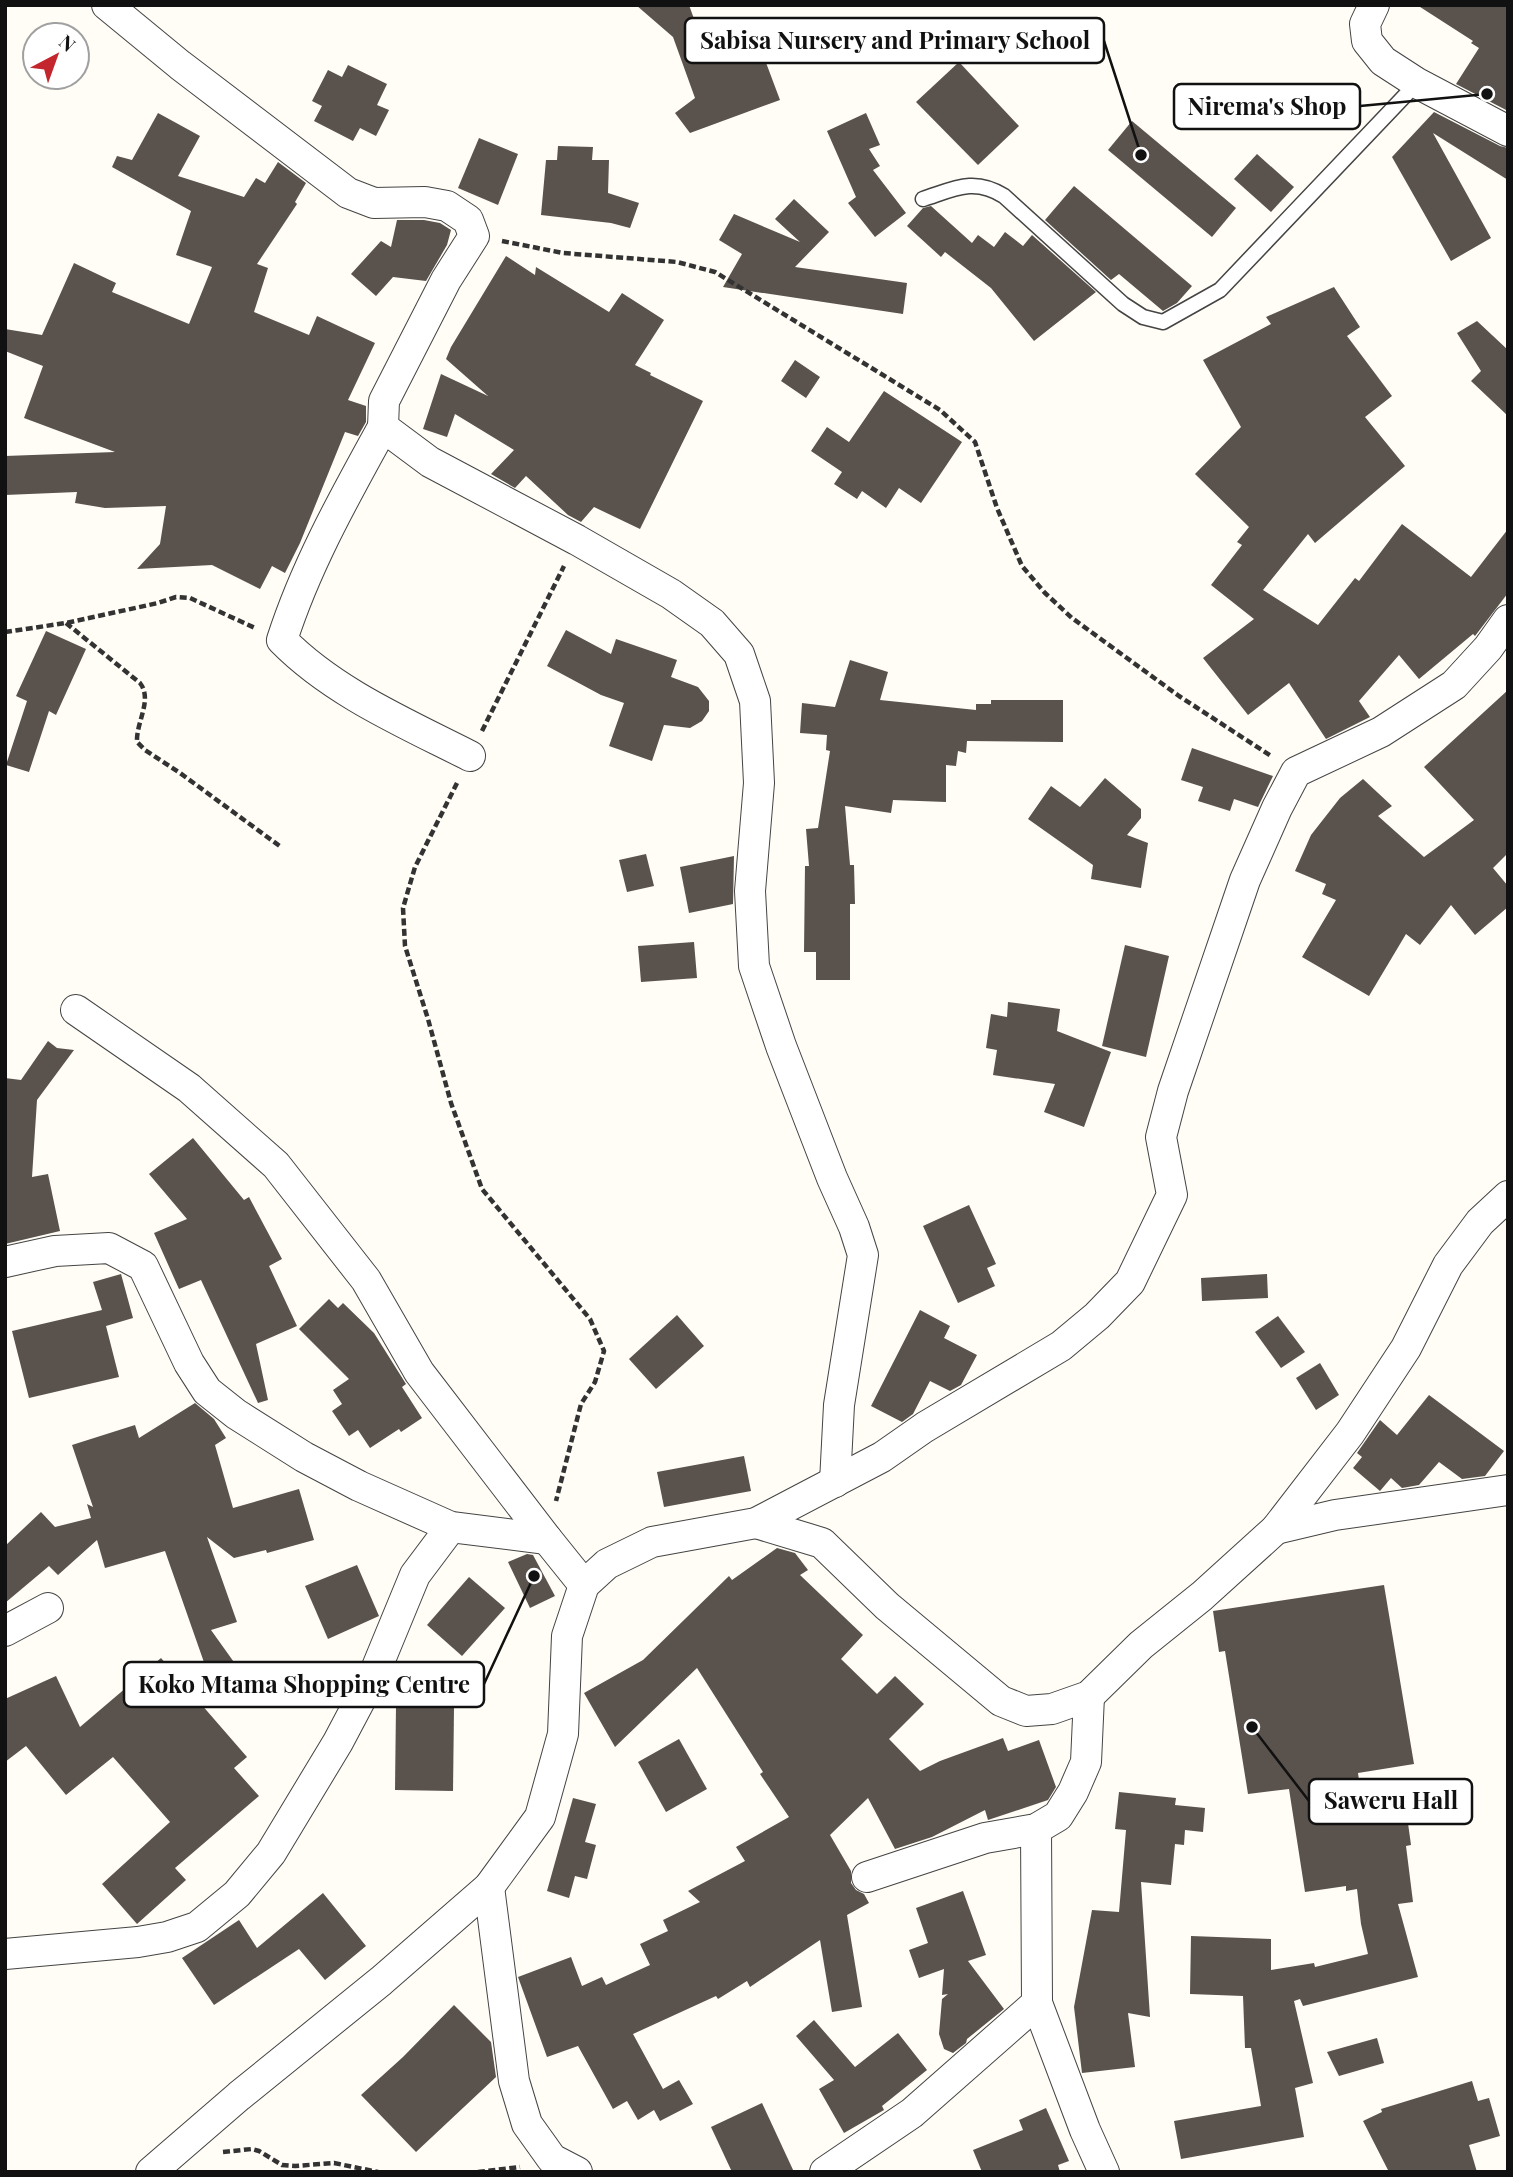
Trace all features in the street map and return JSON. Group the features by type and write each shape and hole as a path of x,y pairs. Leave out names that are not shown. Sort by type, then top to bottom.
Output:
{"street":[{"path":"107,5 180,65 348,193 374,203 425,202 447,206 468,220 474,236 446,280 384,401 383,427 327,532 295,600 282,640 299,658 340,687 470,756"},
{"path":"1374,5 1366,24 1367,41 1383,61 1417,83 1508,131"},
{"path":"383,427 430,462 577,540 671,594 712,623 739,654 755,701 759,783 750,891 754,966 781,1046 831,1178 855,1227 863,1255 839,1405 835,1482"},
{"path":"151,2172 239,2096 381,1981 489,1887 540,1817 563,1734 567,1636 584,1585 607,1564 652,1542 756,1523 882,1457 925,1427 1061,1346 1097,1316 1130,1282 1172,1195 1161,1137 1177,1079 1245,880 1296,772 1381,732 1454,685 1488,649 1508,620"},
{"path":"76,1010 189,1088 275,1165 366,1280 419,1372 584,1585"},
{"path":"756,1523 822,1543 887,1606 1001,1701 1026,1712 1052,1709 1089,1696 1141,1645 1276,1529 1357,1422 1406,1348 1448,1265 1480,1222 1508,1196"},
{"path":"5,1262 55,1251 109,1248 143,1266 189,1363 207,1391 236,1414 304,1457 359,1486 452,1527 547,1539"},
{"path":"1276,1529 1335,1515 1508,1490"},
{"path":"5,1954 167,1937 197,1927 237,1894 271,1853 338,1742 375,1672 415,1575 452,1527"},
{"path":"5,1631 48,1608"},
{"path":"867,1877 985,1839 1036,1829 1058,1816 1073,1792 1086,1762 1089,1696"},
{"path":"1036,1829 1037,2003 1085,2130 1104,2172"},
{"path":"489,1887 514,2081 527,2124 564,2165"},
{"path":"825,2172 912,2113 1037,2003"}],"lane":[{"path":"923,199 979,185 993,189 1123,304 1143,317 1163,322 1220,290 1417,83"}],"path":[{"path":"474,236 563,253 677,262 715,272 940,410 975,442 1022,566 1045,593 1072,618 1179,696 1296,772"},
{"path":"547,1539 582,1404 595,1382 604,1351 590,1319 482,1189 451,1103 405,946 403,908 415,867 577,540"},
{"path":"5,632 66,623 176,597 190,598 282,640"},
{"path":"66,623 145,689 146,699 136,742 281,847"},
{"path":"215,2153 252,2149 282,2165 334,2163 378,2172"},
{"path":"478,2172 564,2165"}],"building":[{"path":"636,5 689,5 707,55 756,36 780,100 690,133 675,113 695,98 673,37"},
{"path":"1417,5 1508,5 1508,111 1456,84 1479,48 1471,43 1473,41"},
{"path":"959,62 1019,126 978,165 916,102"},
{"path":"348,65 387,84 377,105 389,110 376,136 360,128 353,141 314,121 322,106 312,101 328,70 342,77"},
{"path":"1434,112 1508,148 1508,180 1433,133 1491,238 1451,261 1392,157"},
{"path":"158,113 200,136 178,176 244,197 256,178 265,183 278,162 306,183 295,202 297,204 257,264 268,268 254,312 309,335 317,316 375,343 348,400 366,406 366,422 358,436 345,432 285,573 272,566 260,589 212,565 137,569 160,544 166,506 105,508 75,503 77,492 5,495 5,456 115,452 24,418 43,366 5,351 5,329 42,335 74,263 116,283 112,292 189,324 212,267 176,255 191,211 112,167 117,156 132,160"},
{"path":"866,113 880,145 869,149 880,166 873,170 906,213 875,237 848,203 856,197 827,131"},
{"path":"1132,121 1236,208 1212,237 1108,150"},
{"path":"479,138 518,154 498,205 458,188"},
{"path":"558,146 593,147 592,160 609,160 608,193 639,203 630,228 611,223 541,215 546,160 557,160"},
{"path":"1257,154 1294,187 1271,212 1234,179"},
{"path":"1074,186 1192,286 1177,303 1163,311 1119,274 1111,280 1045,220"},
{"path":"794,199 829,232 795,267 907,283 903,314 723,287 742,254 719,240 734,214 800,242 775,219"},
{"path":"931,206 972,243 978,235 994,247 1005,232 1023,246 1032,235 1096,292 1034,341 991,288 945,252 941,257 907,226 923,208"},
{"path":"397,220 424,220 440,223 451,230 447,245 426,281 393,277 376,296 351,274 381,241 391,247"},
{"path":"506,256 535,275 536,267 609,312 622,293 664,320 635,365 703,401 640,529 594,507 581,522 568,515 526,476 515,488 491,474 514,450 455,414 447,437 423,429 441,374 488,396 446,359"},
{"path":"1334,287 1360,327 1347,336 1392,396 1365,417 1405,466 1315,543 1308,534 1263,590 1318,625 1355,578 1359,581 1402,524 1471,577 1508,529 1508,593 1475,636 1473,634 1419,679 1399,655 1359,701 1370,717 1326,739 1289,683 1248,715 1203,658 1254,619 1211,585 1242,545 1237,542 1249,527 1195,474 1241,427 1203,360 1271,324 1266,317"},
{"path":"1477,321 1508,350 1508,416 1471,381 1481,371 1457,333"},
{"path":"795,360 820,377 806,398 781,381"},
{"path":"884,391 962,442 921,503 899,488 886,508 862,491 857,499 834,484 842,472 811,451 827,427 849,442"},
{"path":"566,630 611,654 616,639 677,660 671,677 698,687 709,701 709,711 702,721 690,728 664,725 652,761 609,746 624,703 601,695 547,666"},
{"path":"46,631 86,649 56,715 49,711 29,772 6,765 27,701 16,696"},
{"path":"850,660 888,672 880,700 976,710 976,704 991,704 991,700 1063,700 1063,742 967,741 966,753 958,751 956,766 946,765 946,802 893,800 891,813 845,806 850,865 854,865 855,904 850,904 850,980 816,980 816,952 804,952 805,866 809,866 806,829 818,828 830,751 826,750 827,735 800,733 802,703 835,707"},
{"path":"1508,690 1508,853 1493,868 1508,886 1508,907 1475,935 1451,905 1420,945 1406,934 1369,996 1302,957 1336,900 1322,894 1326,884 1295,871 1311,835 1340,798 1363,779 1392,806 1378,816 1424,857 1474,820 1424,767"},
{"path":"1192,748 1273,776 1258,807 1234,799 1230,811 1198,801 1203,787 1181,780"},
{"path":"1105,778 1141,809 1141,818 1127,835 1148,843 1141,888 1091,879 1093,865 1028,819 1051,786 1080,807"},
{"path":"646,854 654,886 627,892 619,860"},
{"path":"734,856 733,904 689,913 680,867"},
{"path":"694,942 697,978 641,982 638,946"},
{"path":"1125,945 1169,956 1146,1057 1102,1046"},
{"path":"1008,1002 1060,1009 1057,1031 1111,1052 1084,1127 1044,1112 1055,1084 993,1075 997,1050 986,1048 991,1014 1007,1017"},
{"path":"48,1041 57,1048 74,1050 37,1100 32,1177 48,1174 60,1231 5,1244 5,1078 21,1080"},
{"path":"193,1138 244,1200 249,1197 282,1259 269,1266 297,1326 256,1344 268,1400 258,1403 201,1280 179,1289 154,1233 187,1219 149,1174"},
{"path":"969,1205 996,1264 987,1268 995,1286 958,1303 923,1226"},
{"path":"121,1274 133,1318 106,1326 119,1377 29,1398 12,1331 102,1310 93,1282"},
{"path":"1267,1274 1268,1298 1202,1301 1201,1278"},
{"path":"329,1299 338,1308 343,1303 374,1333 406,1384 402,1387 422,1418 370,1448 358,1430 349,1436 332,1411 342,1404 333,1390 349,1379 299,1329"},
{"path":"920,1310 950,1326 944,1338 977,1355 961,1385 950,1391 930,1381 913,1414 902,1422 871,1406"},
{"path":"677,1315 704,1346 656,1389 629,1359"},
{"path":"1278,1316 1305,1352 1281,1368 1255,1332"},
{"path":"1320,1363 1339,1395 1316,1410 1296,1378"},
{"path":"1429,1395 1504,1451 1485,1476 1462,1479 1439,1462 1419,1485 1402,1488 1391,1478 1380,1491 1353,1468 1362,1457 1357,1453 1380,1420 1397,1435"},
{"path":"195,1403 214,1419 226,1438 215,1445 233,1508 299,1489 314,1540 267,1553 266,1550 234,1558 207,1537 237,1622 211,1630 251,1686 220,1708 165,1551 105,1568 97,1540 58,1575 49,1566 5,1603 5,1546 41,1512 55,1527 91,1518 87,1504 93,1507 72,1445 135,1425 139,1438"},
{"path":"744,1456 751,1491 664,1507 657,1472"},
{"path":"777,1548 795,1553 808,1570 800,1575 863,1635 841,1659 877,1694 895,1676 924,1704 889,1739 920,1771 1003,1738 1008,1751 1039,1740 1056,1787 1048,1800 988,1820 985,1810 932,1837 895,1849 868,1798 830,1835 851,1871 851,1883 856,1890 864,1894 869,1903 847,1915 862,2007 832,2012 820,1940 750,1987 747,1981 718,1999 716,1996 633,2034 663,2089 679,2080 693,2104 660,2121 654,2110 638,2120 627,2101 613,2109 578,2046 547,2057 518,1977 571,1957 582,1986 602,1977 606,1985 650,1965 640,1944 668,1931 663,1920 700,1902 688,1891 745,1861 736,1847 789,1817 697,1668 615,1747 584,1693 643,1660 729,1576 732,1580"},
{"path":"527,1554 533,1555 555,1596 530,1608 508,1562"},
{"path":"357,1565 379,1616 328,1639 305,1586"},
{"path":"469,1577 505,1608 462,1656 427,1625"},
{"path":"1384,1585 1414,1764 1358,1773 1365,1821 1407,1816 1411,1845 1406,1846 1413,1902 1398,1904 1418,1977 1303,2006 1300,1999 1294,2001 1313,2083 1295,2088 1304,2137 1181,2159 1174,2121 1261,2106 1251,2048 1245,2048 1243,1996 1190,1994 1191,1936 1271,1939 1271,1970 1314,1963 1315,1967 1368,1954 1357,1889 1346,1891 1346,1886 1305,1892 1289,1789 1248,1794 1225,1651 1219,1652 1213,1611"},
{"path":"161,1658 247,1757 234,1768 259,1796 175,1868 186,1880 137,1924 102,1884 170,1822 113,1757 66,1795 26,1746 5,1762 5,1699 56,1676 80,1727"},
{"path":"396,1706 454,1708 453,1791 395,1790"},
{"path":"679,1739 707,1789 666,1812 638,1762"},
{"path":"1119,1792 1176,1798 1175,1805 1205,1808 1203,1832 1185,1830 1184,1845 1175,1844 1171,1885 1141,1882 1150,2017 1128,2013 1135,2067 1082,2073 1074,2007 1092,1910 1119,1912 1126,1830 1115,1829"},
{"path":"573,1798 596,1804 585,1842 596,1845 587,1879 575,1876 569,1898 547,1891"},
{"path":"963,1891 986,1955 968,1961 1004,2009 953,2053 944,2049 939,2034 942,1999 948,1994 942,1995 944,1969 919,1978 909,1950 928,1943 916,1908"},
{"path":"323,1893 366,1946 325,1980 299,1949 214,2005 182,1958 239,1920 257,1948"},
{"path":"454,2005 491,2042 496,2077 416,2152 361,2095"},
{"path":"814,2020 855,2067 898,2033 927,2070 882,2106 884,2110 844,2133 819,2089 834,2080 796,2036"},
{"path":"1377,2038 1384,2063 1339,2076 1327,2052"},
{"path":"1472,2081 1478,2101 1489,2098 1500,2136 1469,2145 1477,2172 1389,2172 1363,2121 1382,2112 1381,2109"},
{"path":"762,2103 794,2172 732,2172 711,2127"},
{"path":"1046,2108 1069,2161 1058,2165 1060,2172 982,2172 973,2150 1023,2130 1019,2120"}],"place":[{"name":"Nirema's Shop","path":"1487,94"},
{"name":"Sabisa Nursery and Primary School","path":"1141,155"},
{"name":"Koko Mtama Shopping Centre","path":"534,1576"},
{"name":"Saweru Hall","path":"1252,1727"}]}
